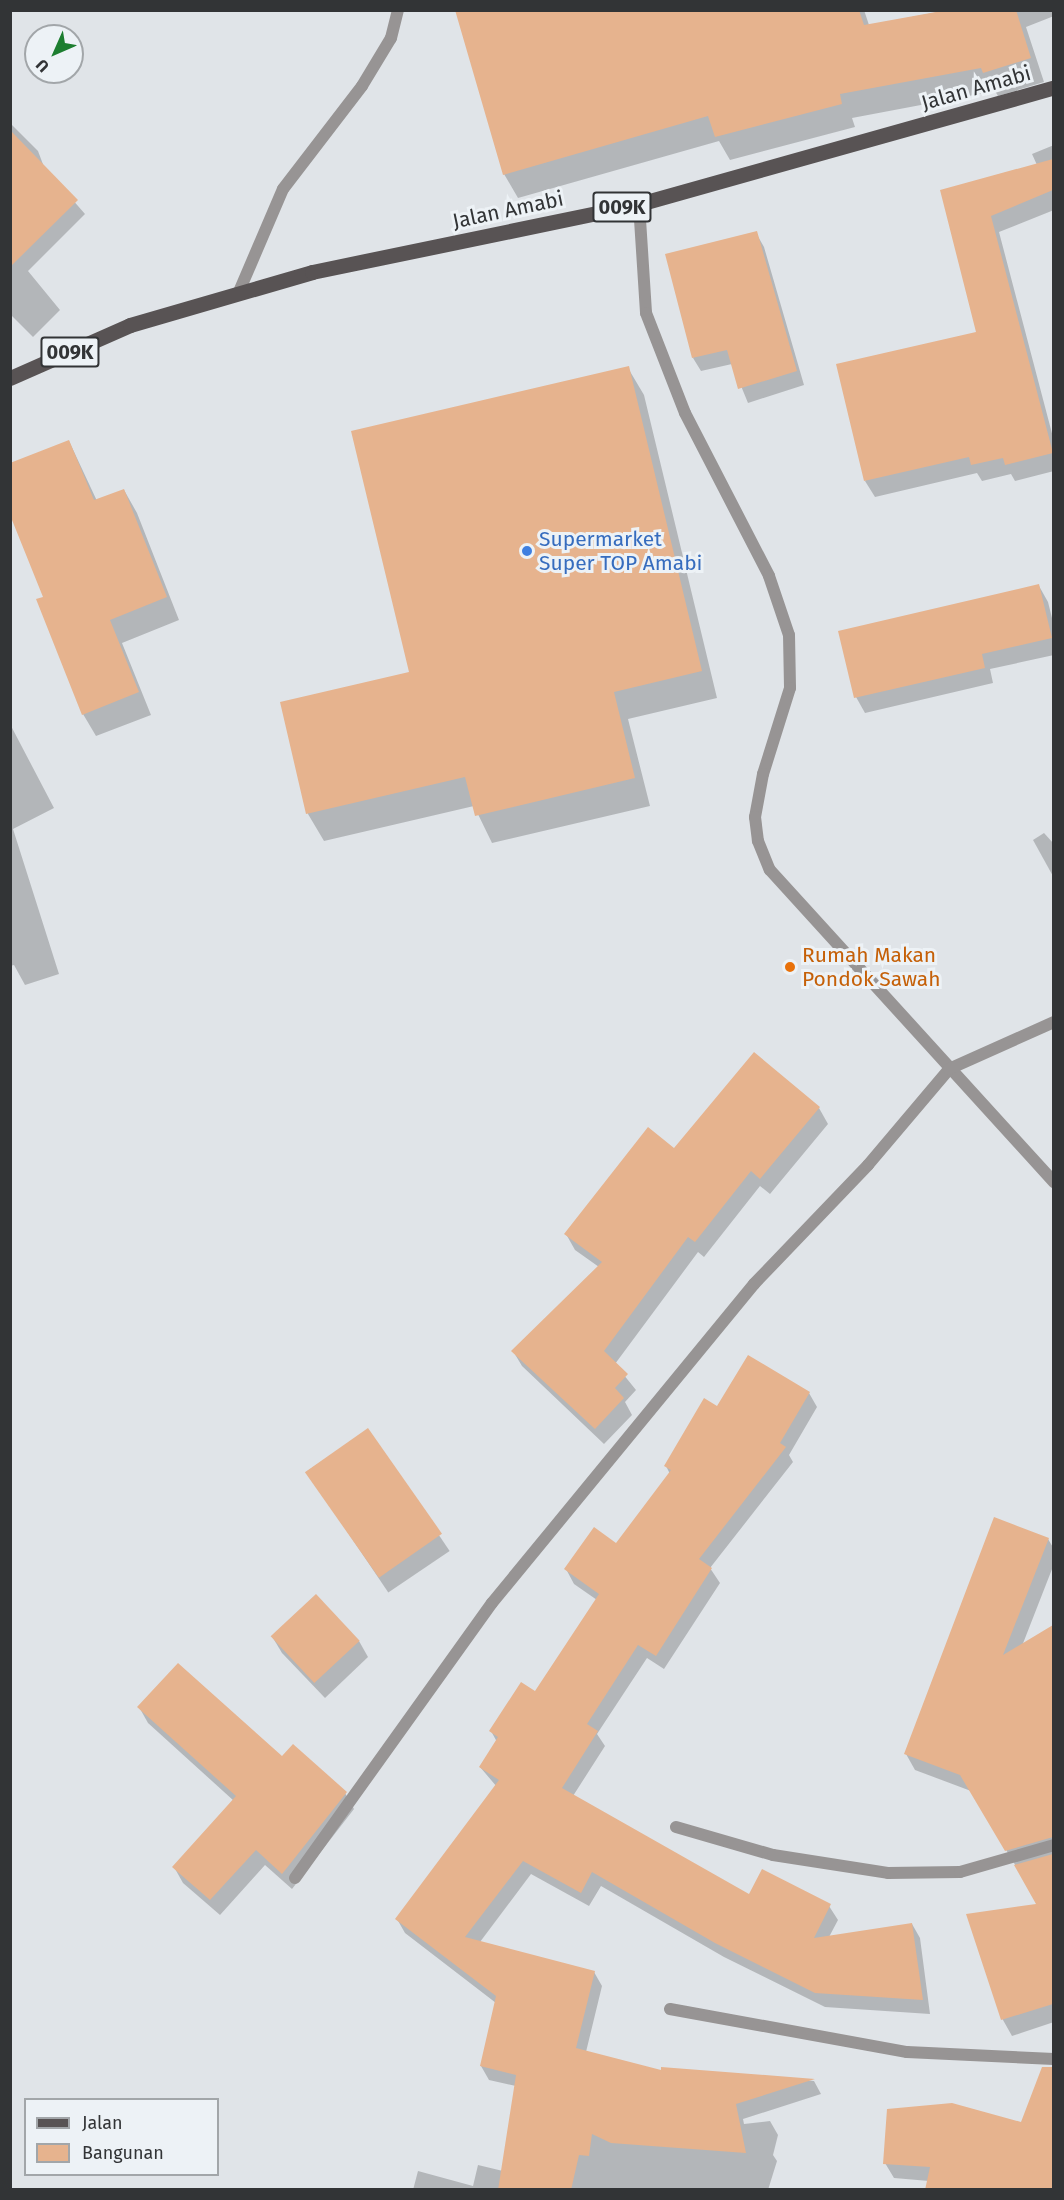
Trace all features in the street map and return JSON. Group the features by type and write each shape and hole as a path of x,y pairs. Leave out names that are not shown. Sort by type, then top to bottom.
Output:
{"main road":[{"name":"Jalan Amabi","path":"10,378 130,325 312,272 639,204 1053,87"}],"street":[{"path":"238,294 283,189 362,86 391,38 398,10"},
{"path":"639,204 646,313 685,413 769,576 789,635 790,688 763,774 755,817 758,841 770,870 1053,1182"},
{"path":"294,1878 492,1603 754,1284 868,1165 950,1069 1053,1023"},
{"path":"676,1827 773,1855 888,1873 960,1872 1053,1845"},
{"path":"670,2008 907,2052 1053,2060"}],"building":[{"path":"455,10 859,10 864,25 947,10 1016,10 1031,58 983,73 981,68 840,94 842,104 715,137 708,116 503,175"},
{"path":"10,130 78,200 10,267"},
{"path":"1053,159 1053,190 991,216 1053,453 1005,465 1003,458 971,465 969,457 864,481 836,364 976,332 940,190"},
{"path":"757,231 797,371 738,389 727,350 692,358 665,254"},
{"name":"Supermarket Super TOP Amabi","path":"629,366 702,671 614,692 635,778 475,816 465,777 306,814 280,702 409,672 351,431"},
{"path":"69,440 94,500 124,489 167,597 110,620 139,692 82,715 36,599 43,597 10,515 10,463"},
{"path":"1039,584 1052,638 982,654 985,668 854,698 838,631"},
{"path":"754,1052 820,1107 760,1179 751,1171 695,1242 688,1237 604,1351 628,1374 615,1388 624,1398 595,1429 511,1351 602,1262 564,1234 648,1127 674,1148"},
{"path":"748,1355 810,1392 780,1443 786,1447 699,1559 712,1568 656,1656 638,1645 587,1724 598,1731 562,1788 749,1894 762,1869 831,1904 814,1938 912,1923 923,2000 815,1993 715,1943 592,1872 581,1893 523,1861 465,1937 595,1971 576,2048 661,2070 661,2067 815,2079 736,2104 746,2153 611,2143 592,2134 589,2156 579,2155 571,2190 498,2190 516,2075 480,2066 496,1996 395,1919 499,1780 479,1767 498,1737 489,1731 521,1682 535,1691 599,1594 564,1569 594,1527 616,1543 671,1470 664,1466 704,1398 717,1406"},
{"path":"368,1428 442,1534 379,1578 305,1472"},
{"path":"994,1517 1049,1538 1003,1655 1053,1625 1053,1837 1005,1851 960,1775 904,1754"},
{"path":"316,1594 360,1641 314,1683 271,1636"},
{"path":"178,1663 282,1756 293,1744 347,1792 282,1874 256,1850 210,1900 172,1867 236,1796 137,1707"},
{"path":"1053,1854 1053,2004 1001,2020 966,1914 1036,1904 1014,1865"},
{"path":"1042,2067 1053,2067 1053,2190 925,2190 930,2167 883,2164 887,2109 952,2103 1021,2122"}],"place":[{"name":"Supermarket Super TOP Amabi","path":"527,551"},
{"name":"Rumah Makan Pondok Sawah","path":"790,967"}]}
